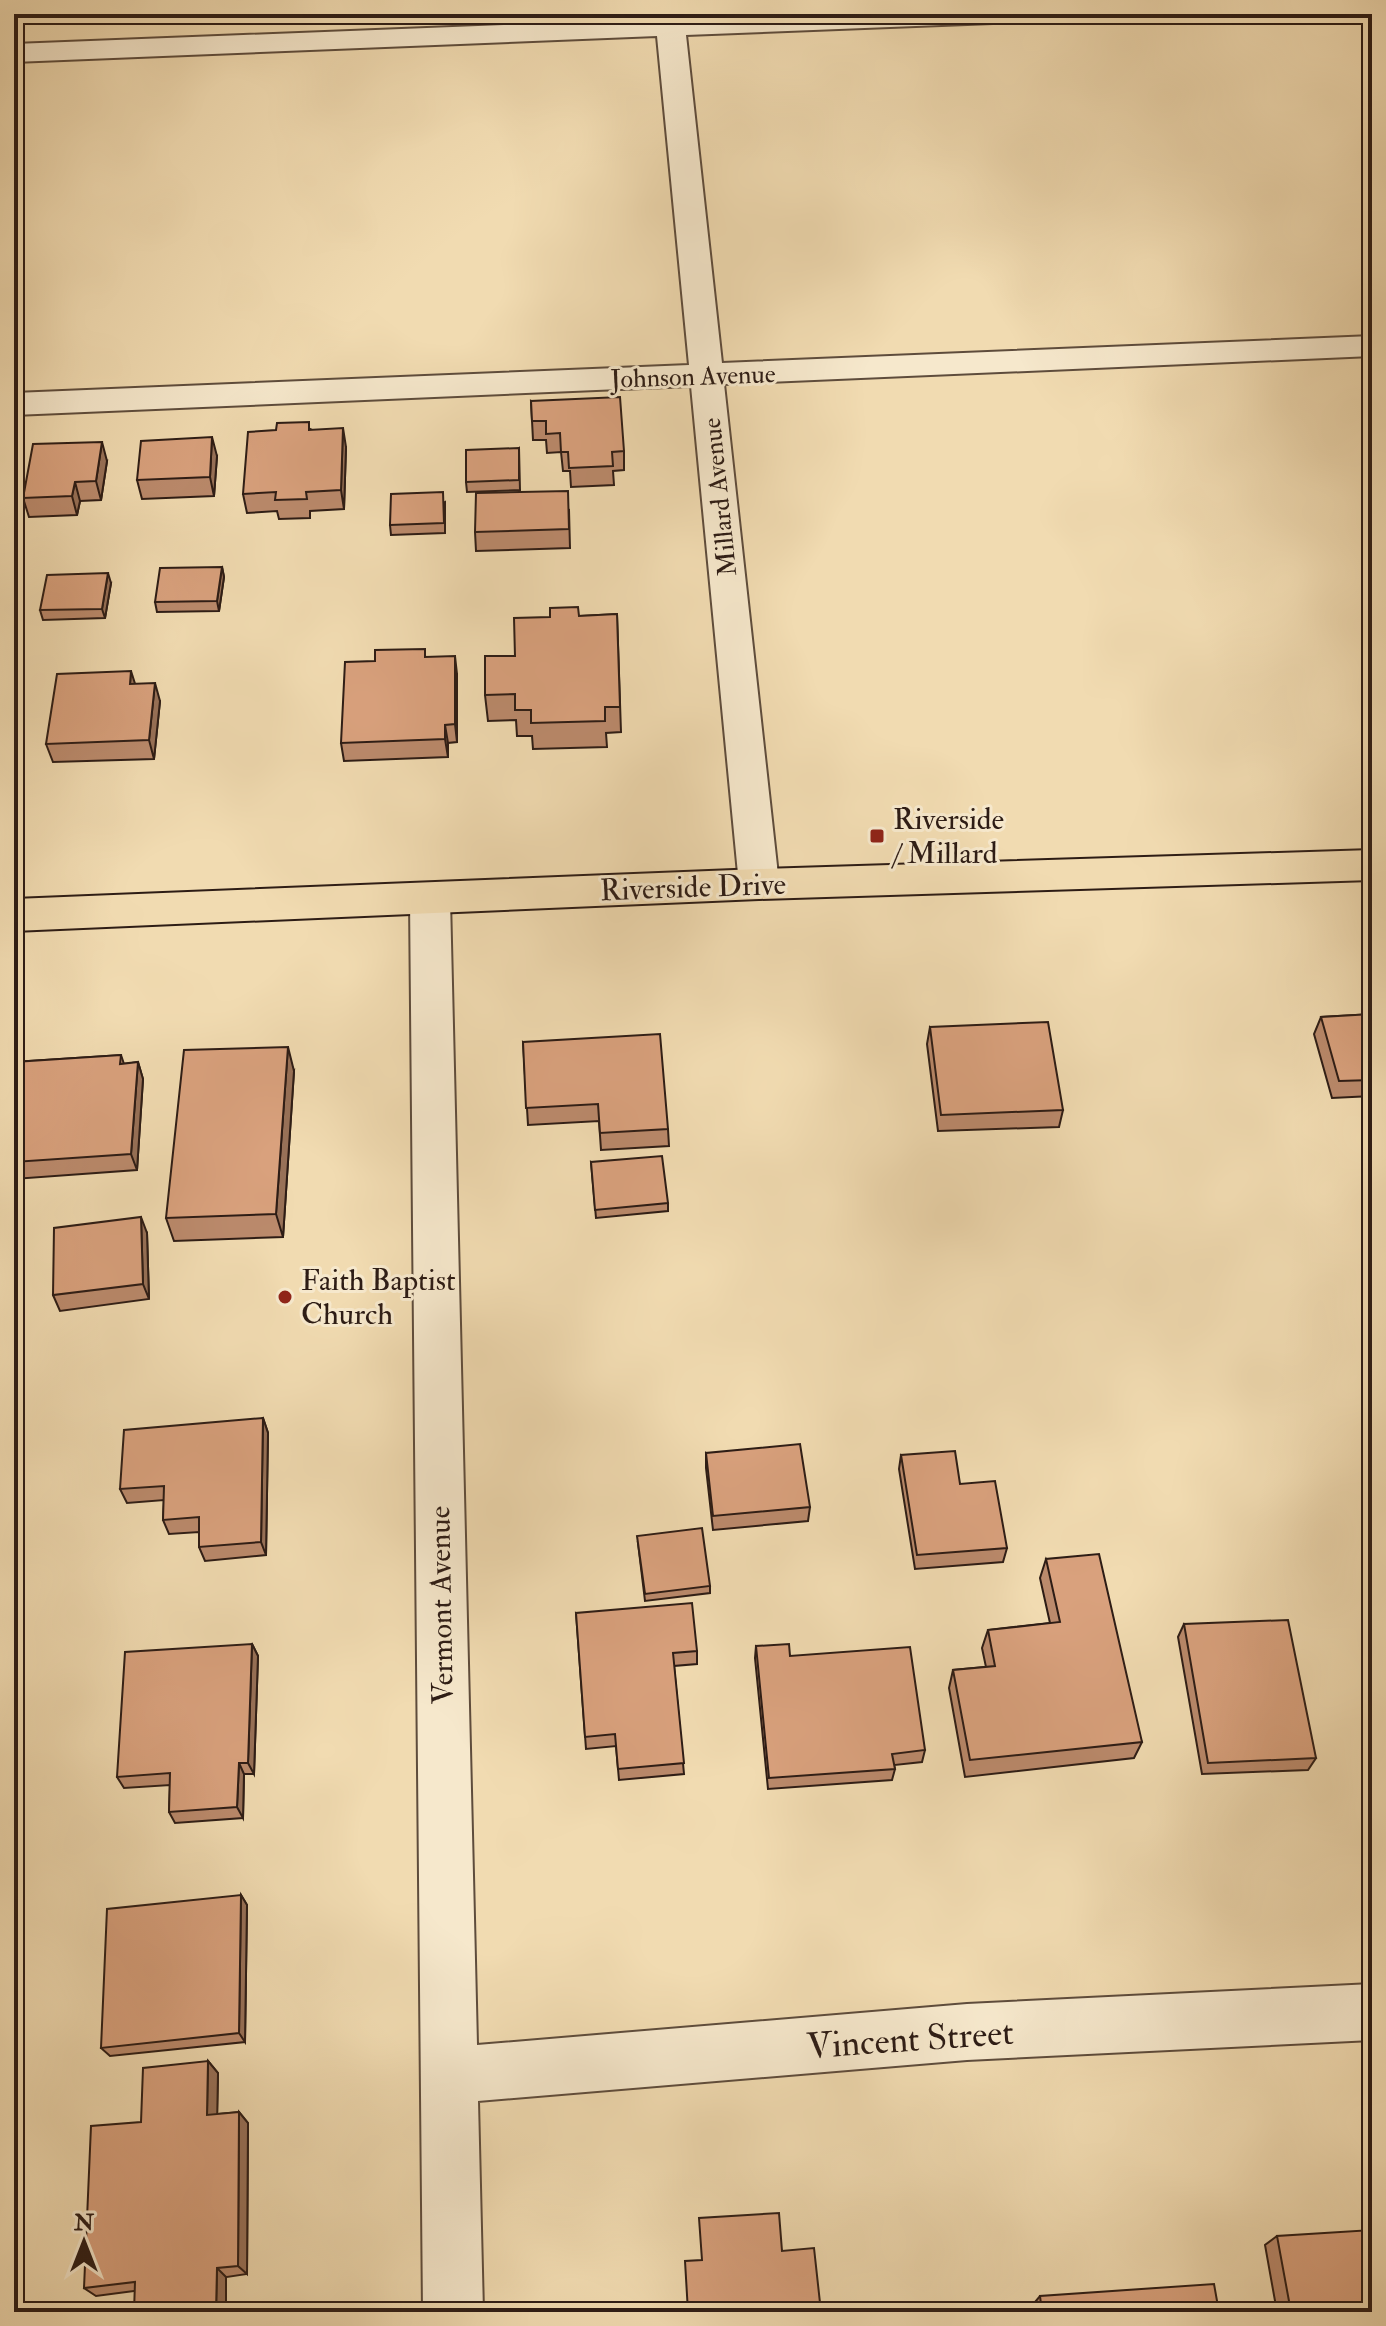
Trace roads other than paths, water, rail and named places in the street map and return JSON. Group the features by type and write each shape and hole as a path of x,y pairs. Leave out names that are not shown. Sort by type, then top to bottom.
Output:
{"main road":[{"name":"Riverside Drive","path":"14,915 759,884 1372,865"}],"street":[{"path":"14,53 670,20 993,14"},
{"name":"Millard Avenue","path":"670,20 759,884"},
{"name":"Johnson Avenue","path":"14,404 1372,346"},
{"name":"Vermont Avenue","path":"430,899 453,2312"},
{"name":"Vincent Street","path":"448,2075 967,2032 1372,2012"}],"place":[{"name":"Riverside / Millard","path":"877,836"},
{"name":"Faith Baptist Church","path":"285,1297"}]}
